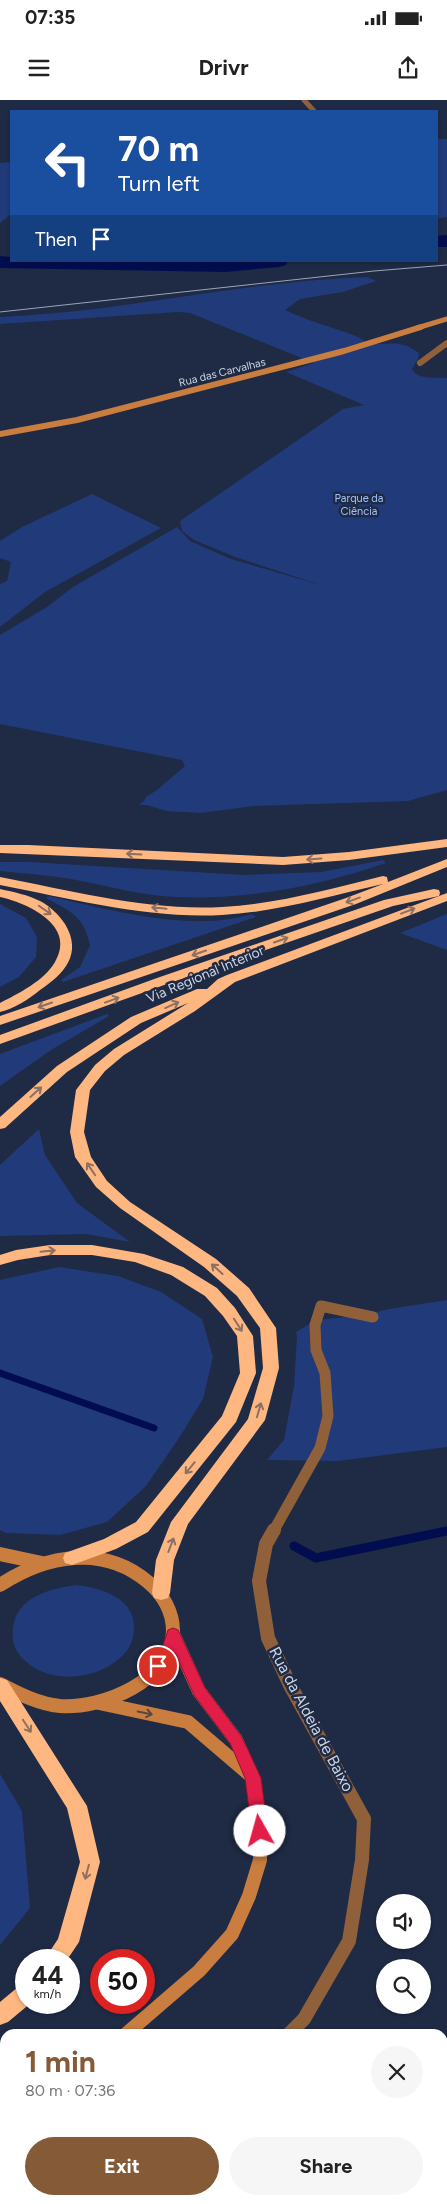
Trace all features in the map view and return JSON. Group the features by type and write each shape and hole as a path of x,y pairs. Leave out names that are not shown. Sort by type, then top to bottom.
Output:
{"highway":[{"path":"0,849 284,861 349,856 447,843"},
{"path":"0,881 132,906 173,910 222,911 267,907 308,899 447,863"},
{"name":"Via Regional Interior","path":"0,1021 351,901 447,863"},
{"path":"0,1040 162,981 389,903 447,891"},
{"path":"0,893 22,898 42,907 57,919 65,936 67,950 60,965 46,979 0,1008"},
{"name":"Via Regional Interior","path":"0,1125 62,1069 136,1020 232,978 447,896"},
{"path":"161,1593 165,1560 180,1522 256,1420 271,1368 268,1328 243,1292 210,1263 125,1205 101,1184 83,1157 77,1132 83,1090 100,1068 119,1052 190,1008 232,978"},
{"path":"0,1260 16,1255 50,1250 92,1250 138,1257 177,1271 211,1292 229,1312 245,1336 248,1373 230,1418 142,1527 110,1544 72,1558"},
{"path":"0,1685 77,1806 90,1862 68,1942 63,1949"},
{"path":"0,2015 15,2003"}],"street":[{"path":"304,100 313,110"},
{"name":"Rua das Carvalhas","path":"0,434 96,415 344,351 447,320"},
{"path":"420,363 447,344"},
{"name":"Rua da Aldeia de Baixo","path":"294,2029 304,2019 350,1941 362,1860 364,1819 290,1685 268,1638 259,1582 266,1544 320,1448 328,1416 325,1373 316,1350 315,1325 321,1306 373,1317"},
{"path":"0,1554 43,1563"},
{"path":"0,1585 19,1572 43,1563 72,1558 107,1561 138,1573 161,1593 171,1612 173,1634 199,1691 236,1740 253,1778 260,1831 260,1860 249,1896 232,1934 199,1972 132,2029"},
{"path":"0,1685 28,1700 62,1706 98,1703 127,1693 150,1677 166,1656 173,1634"},
{"path":"98,1703 188,1722 253,1778"}],"green space":[{"path":"438,139 447,139 447,217 438,219"},
{"path":"10,162 10,215 0,223 0,163"},
{"name":"Parque da Ciência","path":"367,277 376,281 343,292 300,299 285,310 368,342 405,345 419,353 412,369 414,373 427,377 447,378 447,790 408,801 254,806 200,813 166,811 147,805 139,805 146,797 185,766 182,760 0,724 0,635 47,607 73,587 177,527 190,541 231,559 324,586 235,557 194,540 182,531 180,521 343,409 364,405 286,372 314,363 190,313 178,312 0,324 0,317 92,309 275,284"},
{"path":"92,494 161,528 45,592 0,627 0,584 7,581 11,562 0,558 0,541 22,527"},
{"path":"383,860 386,863 309,885 257,894 204,897 151,895 67,878 0,871 0,862 30,862 244,875 321,872"},
{"path":"49,896 135,915 158,918 202,921 226,920 252,914 256,917 63,982 61,980 80,967 90,945 80,921 69,911 46,898"},
{"path":"0,904 26,918 37,937 36,957 19,977 0,987"},
{"path":"447,914 447,950 400,933"},
{"path":"107,1014 109,1016 51,1050 0,1086 0,1054"},
{"path":"39,1129 45,1155 77,1203 130,1242 86,1234 0,1236 0,1165"},
{"path":"59,1267 118,1276 161,1292 202,1319 213,1357 203,1399 179,1438 146,1486 107,1522 60,1535 6,1533 0,1530 0,1280"},
{"path":"447,1300 447,1447 338,1461 267,1460 284,1440 294,1386 296,1332 316,1320 356,1316"},
{"path":"77,1585 106,1592 123,1602 133,1618 133,1638 125,1653 114,1663 101,1670 71,1677 56,1676 29,1664 18,1653 14,1644 13,1628 16,1617 21,1609 36,1596 56,1589"},
{"path":"0,1774 22,1811 30,1908 0,1945"}],"waterway":[{"path":"438,242 447,241"},
{"path":"0,262 225,266 268,262"},
{"path":"0,1373 154,1428"},
{"path":"294,1546 316,1558 447,1531 444,1532"}],"tram line":[{"path":"0,312 374,271 447,265"}],"route":[{"path":"158,1666 166,1656 173,1634 199,1691 236,1740 242,1752 253,1778 260,1831"}]}
